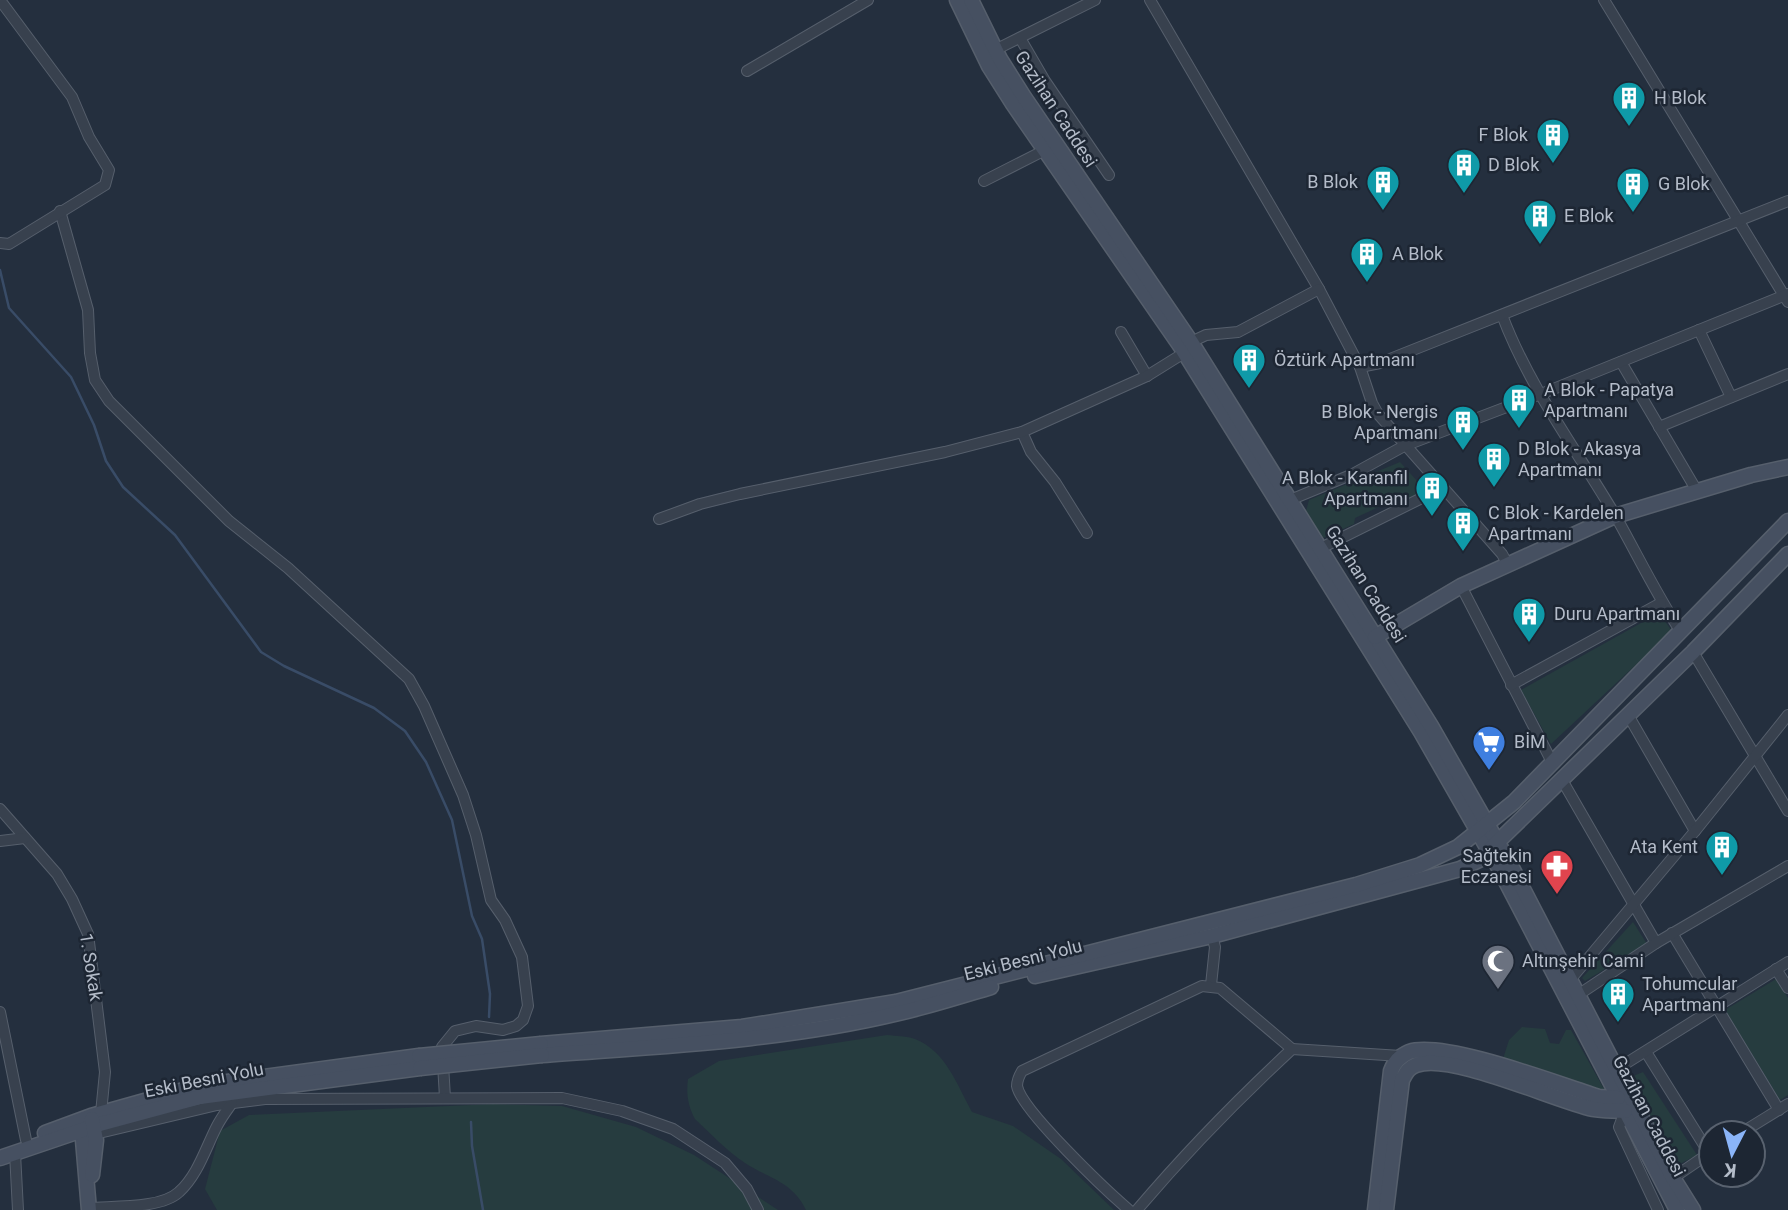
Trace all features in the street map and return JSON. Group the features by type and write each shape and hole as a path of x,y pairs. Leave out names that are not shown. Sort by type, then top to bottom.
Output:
{"main road":[{"name":"Gazihan Caddesi","path":"957,0 989,66 1045,150 1188,348 1394,689 1483,829"},
{"name":"Gazihan Caddesi","path":"971,0 995,50 1024,97 1290,500 1431,726 1483,829 1570,979 1673,1178 1693,1210"},
{"path":"1751,475 1788,459"},
{"path":"1375,637 1461,586 1615,516 1751,475 1788,467"},
{"name":"Eski Besni Yolu","path":"0,1158 90,1123 198,1086 742,1027 896,1002 1356,885 1420,865 1458,847 1514,802 1788,521"},
{"name":"Eski Besni Yolu","path":"542,1050 730,1039 898,1013 1010,982 1212,936 1460,869 1479,860 1493,847 1787,557"},
{"path":"1681,632 1693,652"},
{"name":"Gazihan Caddesi","path":"1493,847 1500,870 1677,1210"},
{"path":"1460,869 1481,866 1500,870"},
{"path":"1375,1210 1391,1071 1401,1056 1426,1050 1482,1060 1621,1105"},
{"path":"1386,1210 1402,1080 1407,1070 1415,1065 1443,1065 1480,1072 1594,1109 1621,1105"},
{"name":"Eski Besni Yolu","path":"0,1149 90,1123"},
{"path":"89,1209 90,1123"}],"street":[{"path":"0,0 72,97 89,136 109,170 105,185 9,244 0,243"},
{"path":"747,71 868,0"},
{"path":"995,50 1095,0"},
{"path":"1150,0 1319,289 1360,368 1371,403 1404,446 1502,554 1508,565"},
{"path":"1290,500 1353,474 1404,446 1787,298 1604,0"},
{"path":"1020,38 1045,81 1110,175"},
{"path":"984,181 1045,150"},
{"path":"1360,368 1380,363 1788,201"},
{"path":"60,211 88,310 90,353 95,380 109,401 229,522 288,568 409,678 452,766 476,835 492,900 505,920 522,957 528,1006 523,1020 516,1026 503,1030 476,1026 455,1031 446,1040 442,1047 445,1098"},
{"path":"659,519 740,494 945,452 1022,432 1147,376 1206,335 1238,332 1319,289"},
{"path":"1502,315 1515,350 1615,516 1661,603 1681,632"},
{"path":"1699,330 1731,397"},
{"path":"1121,332 1147,376"},
{"path":"1621,362 1697,491"},
{"path":"1659,427 1788,374"},
{"path":"1022,432 1031,452 1055,482 1087,533"},
{"path":"1321,548 1442,488"},
{"path":"1461,586 1552,761"},
{"path":"1511,685 1661,603"},
{"path":"1693,652 1788,811"},
{"path":"1628,715 1695,831"},
{"path":"1570,979 1695,831 1788,715"},
{"path":"1562,780 1656,943"},
{"name":"1. Sokak","path":"0,809 57,874 88,933 105,1072 90,1123"},
{"path":"0,841 25,838"},
{"path":"1578,995 1672,933 1788,866"},
{"path":"1672,933 1715,1006 1784,1107 1764,1119"},
{"path":"1211,985 1215,947 1212,936"},
{"path":"1617,1069 1788,962"},
{"path":"1776,969 1788,988"},
{"path":"1129,1210 1102,1187 1032,1112 1018,1090 1018,1077 1022,1071 1190,991 1211,985 1220,988 1292,1049 1401,1056"},
{"path":"0,1012 26,1140"},
{"path":"1138,1210 1186,1152 1292,1049"},
{"path":"1646,1052 1697,1132"},
{"path":"90,1123 265,1099 562,1098 622,1111 673,1129 725,1163 747,1189 758,1210"},
{"path":"89,1209 144,1205 179,1192 194,1172 218,1122 232,1103"},
{"path":"1621,1105 1619,1127 1658,1210"},
{"path":"15,1153 18,1210"},
{"path":"1673,1178 1697,1161"}],"green space":[{"path":"1400,462 1427,492 1402,503 1394,500 1355,518 1354,524 1323,538 1306,511 1309,500"},
{"path":"1659,613 1672,631 1551,744 1521,690"},
{"path":"1633,922 1647,944 1585,981 1582,978"},
{"path":"1776,979 1788,998 1788,1095 1780,1100 1725,1010"},
{"path":"1522,1027 1545,1029 1550,1043 1559,1044 1566,1030 1571,1030 1603,1091 1502,1062 1509,1040"},
{"path":"887,1035 912,1038 926,1044 950,1070 972,1112 1013,1126 1061,1159 1114,1210 806,1210 787,1187 745,1163 695,1119 687,1095 688,1079 719,1061"},
{"path":"1643,1072 1697,1155 1676,1166 1631,1077"},
{"path":"493,1104 562,1106 636,1127 694,1155 778,1210 217,1210 205,1189 220,1131 249,1115"}],"waterway":[{"path":"0,270 9,308 71,377 94,425 106,461 123,487 175,535 261,652 284,666 374,708 405,731 426,762 452,820 472,916 482,939 490,994 489,1017"},
{"path":"471,1122 472,1146 483,1210"}],"place":[{"name":"H Blok","path":"1629,128"},
{"name":"F Blok","path":"1553,165"},
{"name":"D Blok","path":"1464,195"},
{"name":"B Blok","path":"1383,212"},
{"name":"G Blok","path":"1633,214"},
{"name":"E Blok","path":"1540,246"},
{"name":"A Blok","path":"1367,284"},
{"name":"Öztürk Apartmanı","path":"1249,390"},
{"name":"A Blok - Papatya Apartmanı","path":"1519,430"},
{"name":"B Blok - Nergis Apartmanı","path":"1463,452"},
{"name":"D Blok - Akasya Apartmanı","path":"1494,489"},
{"name":"A Blok - Karanfil Apartmanı","path":"1432,518"},
{"name":"C Blok - Kardelen Apartmanı","path":"1463,553"},
{"name":"Duru Apartmanı","path":"1529,644"},
{"name":"BİM","path":"1489,772"},
{"name":"Ata Kent","path":"1722,877"},
{"name":"Sağtekin Eczanesi","path":"1557,896"},
{"name":"Altınşehir Cami","path":"1498,991"},
{"name":"Tohumcular Apartmanı","path":"1618,1024"}]}
